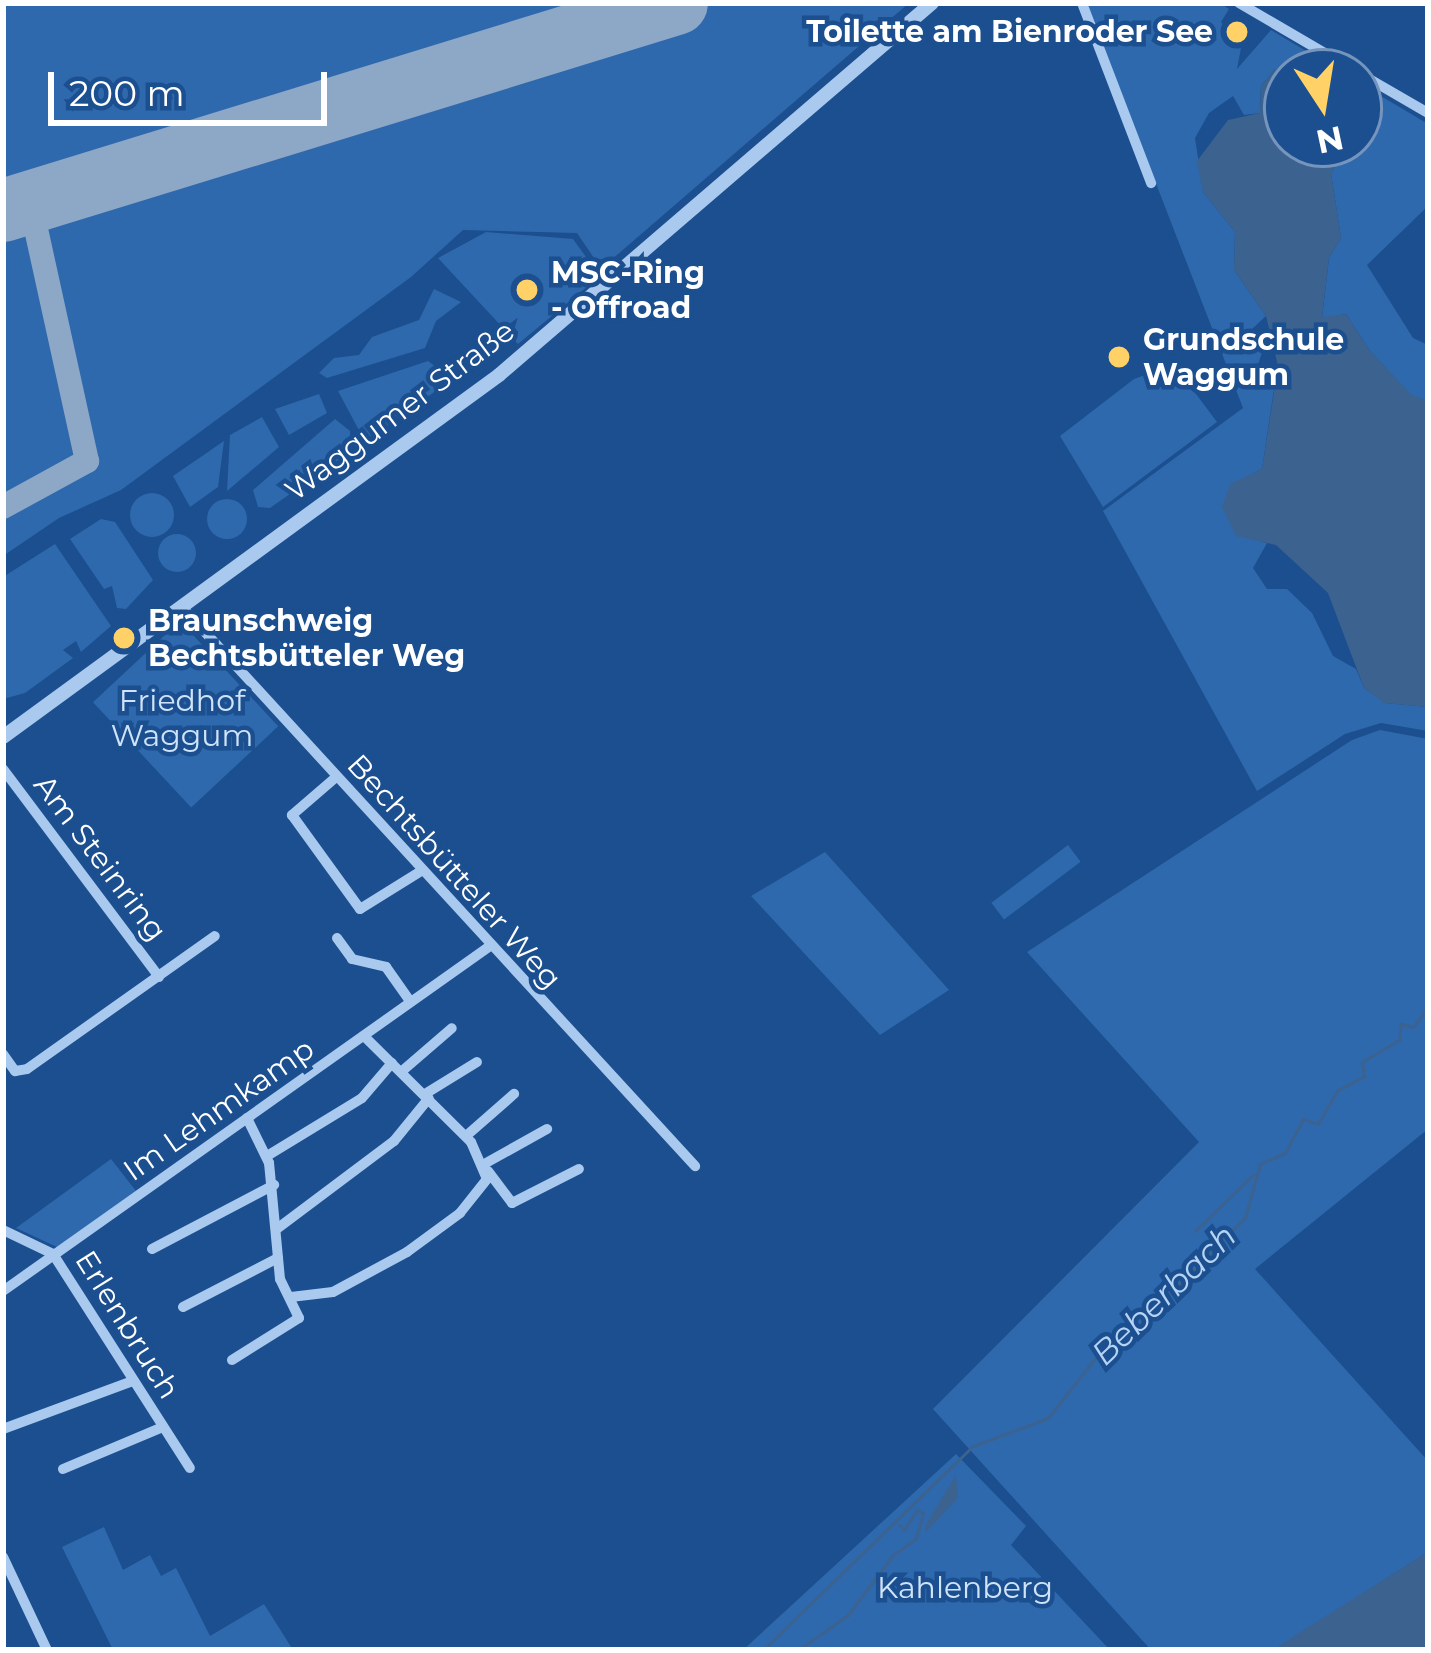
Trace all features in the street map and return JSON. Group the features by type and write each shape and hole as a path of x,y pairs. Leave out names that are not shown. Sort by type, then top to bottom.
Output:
{"street":[{"name":"Waggumer Straße","path":"3,736 499,375 932,3"},
{"path":"1082,3 1151,183"},
{"path":"1239,3 1316,48"},
{"path":"1383,87 1428,113"},
{"name":"Bechtsbütteler Weg","path":"182,607 695,1166"},
{"name":"Am Steinring","path":"3,769 159,977"},
{"path":"335,778 292,815 360,909 421,871"},
{"name":"Am Steinring","path":"5,1060 15,1071 27,1069 215,936"},
{"path":"337,938 352,959 386,967 410,1000"},
{"name":"Im Lehmkamp","path":"3,1291 490,946"},
{"path":"267,1156 362,1098 452,1028"},
{"path":"364,1036 466,1136 512,1203 579,1169"},
{"path":"278,1228 394,1141 427,1096 477,1062"},
{"path":"466,1136 514,1094"},
{"path":"232,1360 299,1318 278,1258 274,1185 267,1156 247,1118"},
{"path":"291,1297 333,1292 407,1252 470,1204 487,1167 547,1129"},
{"path":"152,1249 274,1185"},
{"name":"Erlenbruch","path":"3,1230 53,1254 190,1468"},
{"path":"183,1307 278,1258"},
{"path":"3,1429 133,1381"},
{"path":"63,1468 163,1427"},
{"path":"3,1557 47,1650"}],"green space":[{"path":"3,3 909,3 610,261 594,258 577,233 463,230 411,277 121,490 59,518 3,556"},
{"path":"1086,3 1220,3 1229,9 1221,22 1241,48 1237,69 1271,30 1301,48 1263,48 1260,113 1244,115 1233,96 1209,113 1195,138 1203,192 1235,232 1234,270 1266,316 1252,329 1263,350 1257,367 1276,376 1262,469 1230,485 1236,535 1267,543 1253,568 1267,589 1287,589 1312,613 1333,656 1356,669 1364,688 1385,703 1428,707 1428,731 1381,723 1345,734 1257,791 1103,511 1243,408"},
{"path":"1383,97 1428,124 1428,206 1367,265 1413,338 1428,345 1428,401 1412,396 1370,351 1346,314 1322,318 1329,258 1341,238 1334,168 1383,168"},
{"name":"MSC-Ring - Offroad","path":"486,232 573,239 600,276 518,344 438,258"},
{"path":"434,289 461,302 436,321 425,348 327,378 319,373 334,358 359,355 372,337 419,320"},
{"path":"428,361 452,379 374,436 362,436 338,391"},
{"path":"1175,366 1217,422 1103,507 1060,436 1134,379 1153,372 1158,378"},
{"path":"319,394 327,413 289,435 275,409"},
{"path":"262,417 279,447 227,491 230,435"},
{"path":"335,419 350,431 351,451 270,508 258,507 253,490"},
{"path":"224,441 218,487 190,507 173,476"},
{"path":"152,493 168,499 174,515 168,531 152,537 136,531 130,515 136,499"},
{"path":"227,499 241,505 247,519 241,533 227,539 213,533 207,519 213,505"},
{"path":"101,519 115,522 153,580 126,609 117,608 112,586 104,589 70,539"},
{"path":"177,534 190,540 196,553 190,566 177,572 164,566 158,553 164,540"},
{"path":"55,544 111,626 81,652 76,641 63,650 73,658 25,693 3,699 3,577"},
{"name":"Friedhof Waggum","path":"180,621 278,726 191,807 93,702"},
{"path":"1380,730 1428,739 1428,1129 1255,1269 1428,1461 1428,1552 1274,1650 1151,1650 933,1409 1199,1142 1027,952 1352,740"},
{"path":"1068,845 1081,862 1004,920 991,903"},
{"path":"825,852 949,990 880,1035 751,896"},
{"path":"111,1159 136,1191 57,1247 16,1228"},
{"name":"Kahlenberg","path":"956,1454 1026,1526 1011,1545 1110,1650 743,1650"},
{"path":"104,1527 123,1570 150,1555 161,1576 176,1568 210,1636 264,1604 293,1650 113,1650 62,1547"}],"shaded area":[{"path":"1261,86 1263,168 1334,168 1341,238 1329,258 1322,317 1346,314 1370,351 1412,395 1428,401 1428,707 1384,703 1364,688 1328,593 1276,545 1236,536 1222,507 1230,484 1262,469 1278,366 1266,316 1234,270 1235,232 1203,192 1197,161 1228,120 1260,113"},
{"path":"956,1475 958,1498 926,1532 925,1526"},
{"path":"1428,1552 1428,1650 1274,1650 1294,1636"}],"waterway":[{"name":"Beberbach","path":"763,1650 973,1446 1048,1418 1110,1339 1132,1332 1245,1218 1260,1164 1285,1153 1303,1119 1318,1124 1338,1090 1364,1076 1362,1062 1399,1040 1401,1024 1413,1027 1428,1007"},
{"path":"1195,1231 1253,1175"},
{"name":"Beberbach","path":"798,1650 848,1615 893,1555 916,1538 923,1513 917,1510 904,1530 899,1525"}],"taxiway":[{"path":"3,507 87,461 30,202"}],"runway":[{"path":"3,210 676,3"}],"place":[{"name":"Toilette am Bienroder See","path":"1237,32"},
{"name":"MSC-Ring - Offroad","path":"527,290"},
{"name":"Grundschule Waggum","path":"1119,357"},
{"name":"Braunschweig Bechtsbütteler Weg","path":"124,638"}]}
